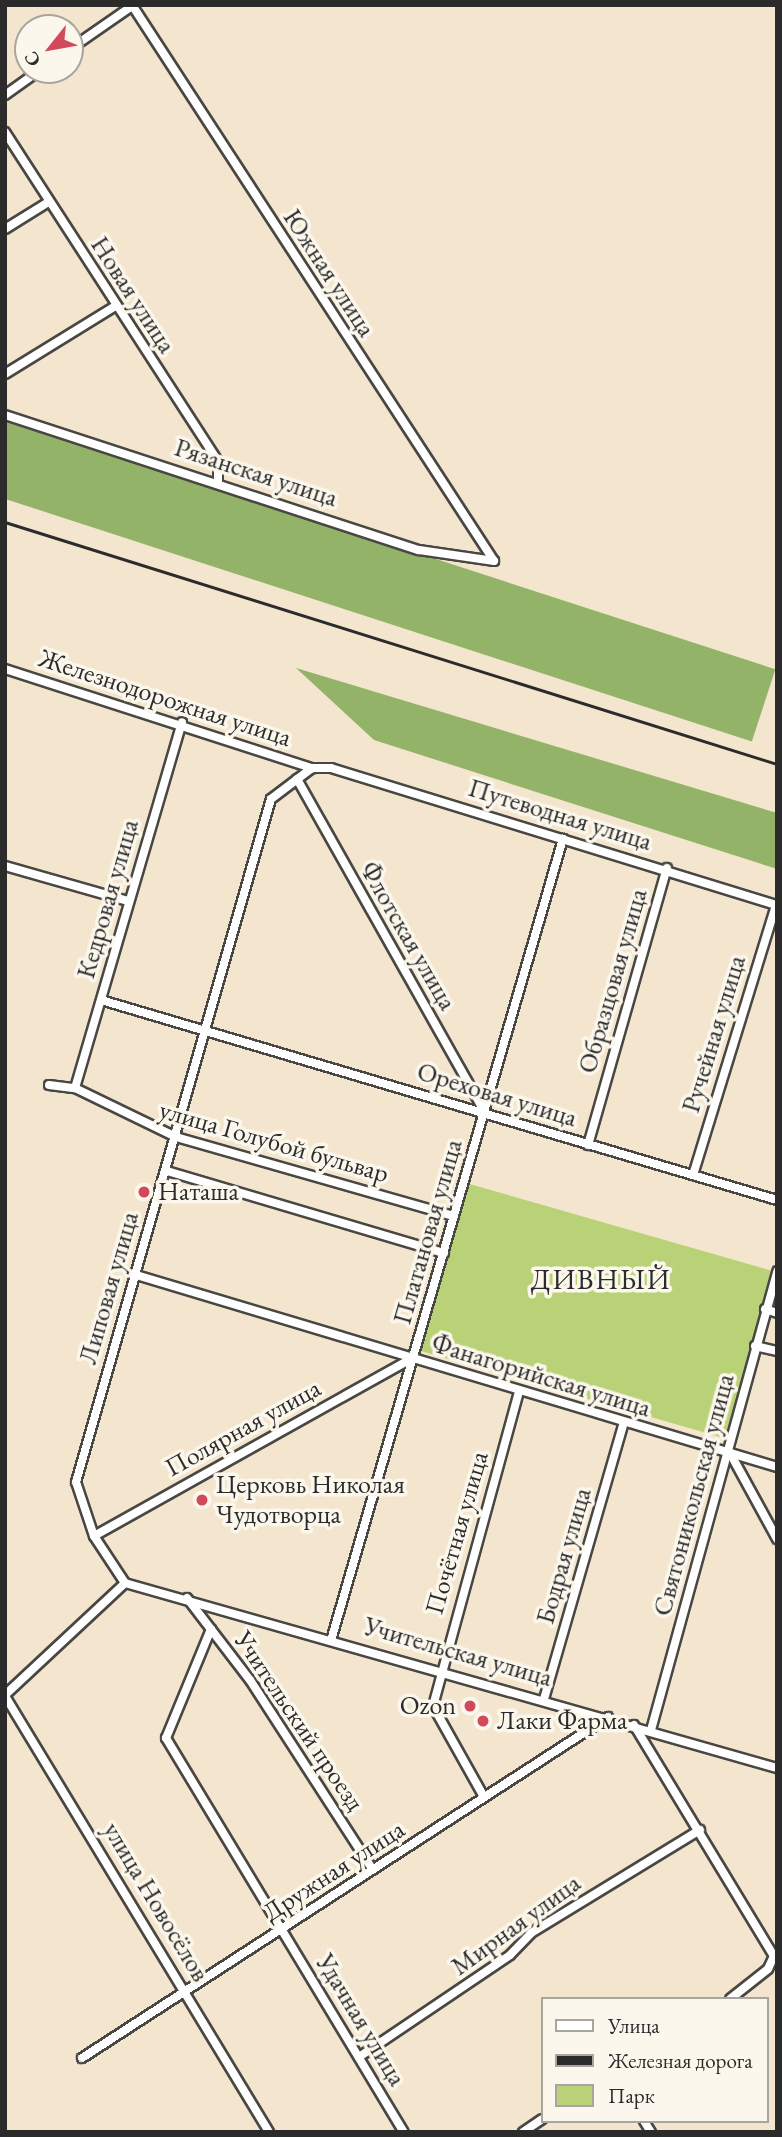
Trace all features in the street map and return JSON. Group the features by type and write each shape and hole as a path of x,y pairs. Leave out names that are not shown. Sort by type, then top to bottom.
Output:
{"street":[{"path":"84,39 132,6"},
{"name":"Южная улица","path":"132,6 494,561"},
{"path":"5,95 20,84"},
{"name":"Новая улица","path":"5,132 114,307 218,461 218,482"},
{"path":"5,229 47,203"},
{"path":"5,374 114,307"},
{"name":"Рязанская улица","path":"5,415 218,482 419,550 494,561"},
{"name":"Железнодорожная улица","path":"5,669 182,722 312,768 331,768"},
{"name":"Кедровая улица","path":"75,1088 182,722"},
{"path":"297,779 312,768"},
{"name":"Путеводная улица","path":"331,768 667,868 776,905"},
{"name":"Липовая улица","path":"125,1583 94,1536 76,1482 133,1274 167,1171 271,799 297,779"},
{"name":"Флотская улица","path":"297,779 485,1112"},
{"name":"Платановая улица","path":"332,1637 563,839"},
{"path":"5,866 128,901"},
{"name":"Образцовая улица","path":"588,1145 667,868"},
{"name":"Ручейная улица","path":"693,1175 776,905"},
{"name":"Ореховая улица","path":"101,1000 777,1200"},
{"name":"улица Голубой бульвар","path":"49,1085 75,1088 176,1137 454,1216"},
{"path":"167,1171 444,1254"},
{"name":"Святоникольская улица","path":"651,1730 730,1453 755,1346 777,1271"},
{"name":"Фанагорийская улица","path":"133,1274 412,1358 623,1426 777,1467"},
{"path":"765,1309 777,1313"},
{"path":"755,1346 777,1351"},
{"name":"Полярная улица","path":"94,1536 412,1358"},
{"name":"Почётная улица","path":"484,1797 435,1720 440,1669 519,1392"},
{"name":"Бодрая улица","path":"544,1699 623,1426"},
{"path":"730,1453 777,1539"},
{"path":"5,1696 125,1583"},
{"name":"Учительская улица","path":"125,1583 332,1637 777,1768"},
{"name":"Учительский проезд","path":"187,1598 211,1629 373,1870"},
{"name":"Удачная улица","path":"211,1629 166,1738 404,2132"},
{"name":"улица Новосёлов","path":"5,1696 187,1992 269,2132"},
{"name":"Дружная улица","path":"82,2058 608,1717"},
{"path":"634,1725 774,1956 768,1969 733,1997"},
{"name":"Мирная улица","path":"359,2057 510,1955 531,1933 700,1830"},
{"path":"523,2132 540,2120"}],"green space":[{"path":"5,419 775,669 752,742 5,499"},
{"path":"296,668 777,813 777,869 374,740"},
{"path":"466,1183 773,1271 725,1438 418,1350"}],"railway":[{"path":"5,522 777,764"}],"place":[{"name":"Наташа","path":"144,1192"},
{"name":"Церковь Николая Чудотворца","path":"202,1500"},
{"name":"Ozon","path":"470,1706"},
{"name":"Лаки Фарма","path":"483,1721"}],"district":[{"name":"ДИВНЫЙ","path":"601,1279"}]}
